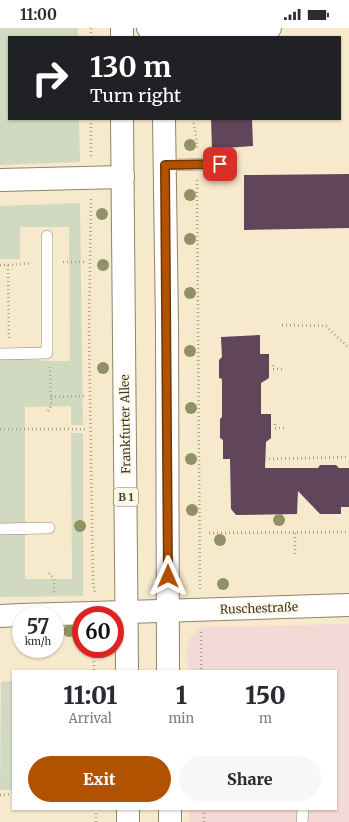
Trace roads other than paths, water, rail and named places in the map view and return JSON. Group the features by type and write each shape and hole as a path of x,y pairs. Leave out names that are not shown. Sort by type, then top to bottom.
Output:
{"main road":[{"path":"160,32 212,33 270,28"},
{"name":"Frankfurter Allee","path":"122,120 127,670"},
{"path":"164,120 168,670"},
{"path":"0,180 123,177"},
{"name":"Ruschestraße","path":"64,613 349,605"},
{"name":"Ruschestraße","path":"0,616 12,615"},
{"path":"128,810 128,822"},
{"path":"170,810 170,822"}],"lane":[{"path":"165,165 220,164"},
{"path":"4,354 47,353 47,236"},
{"path":"0,529 49,528"},
{"path":"302,822 303,810"}]}
